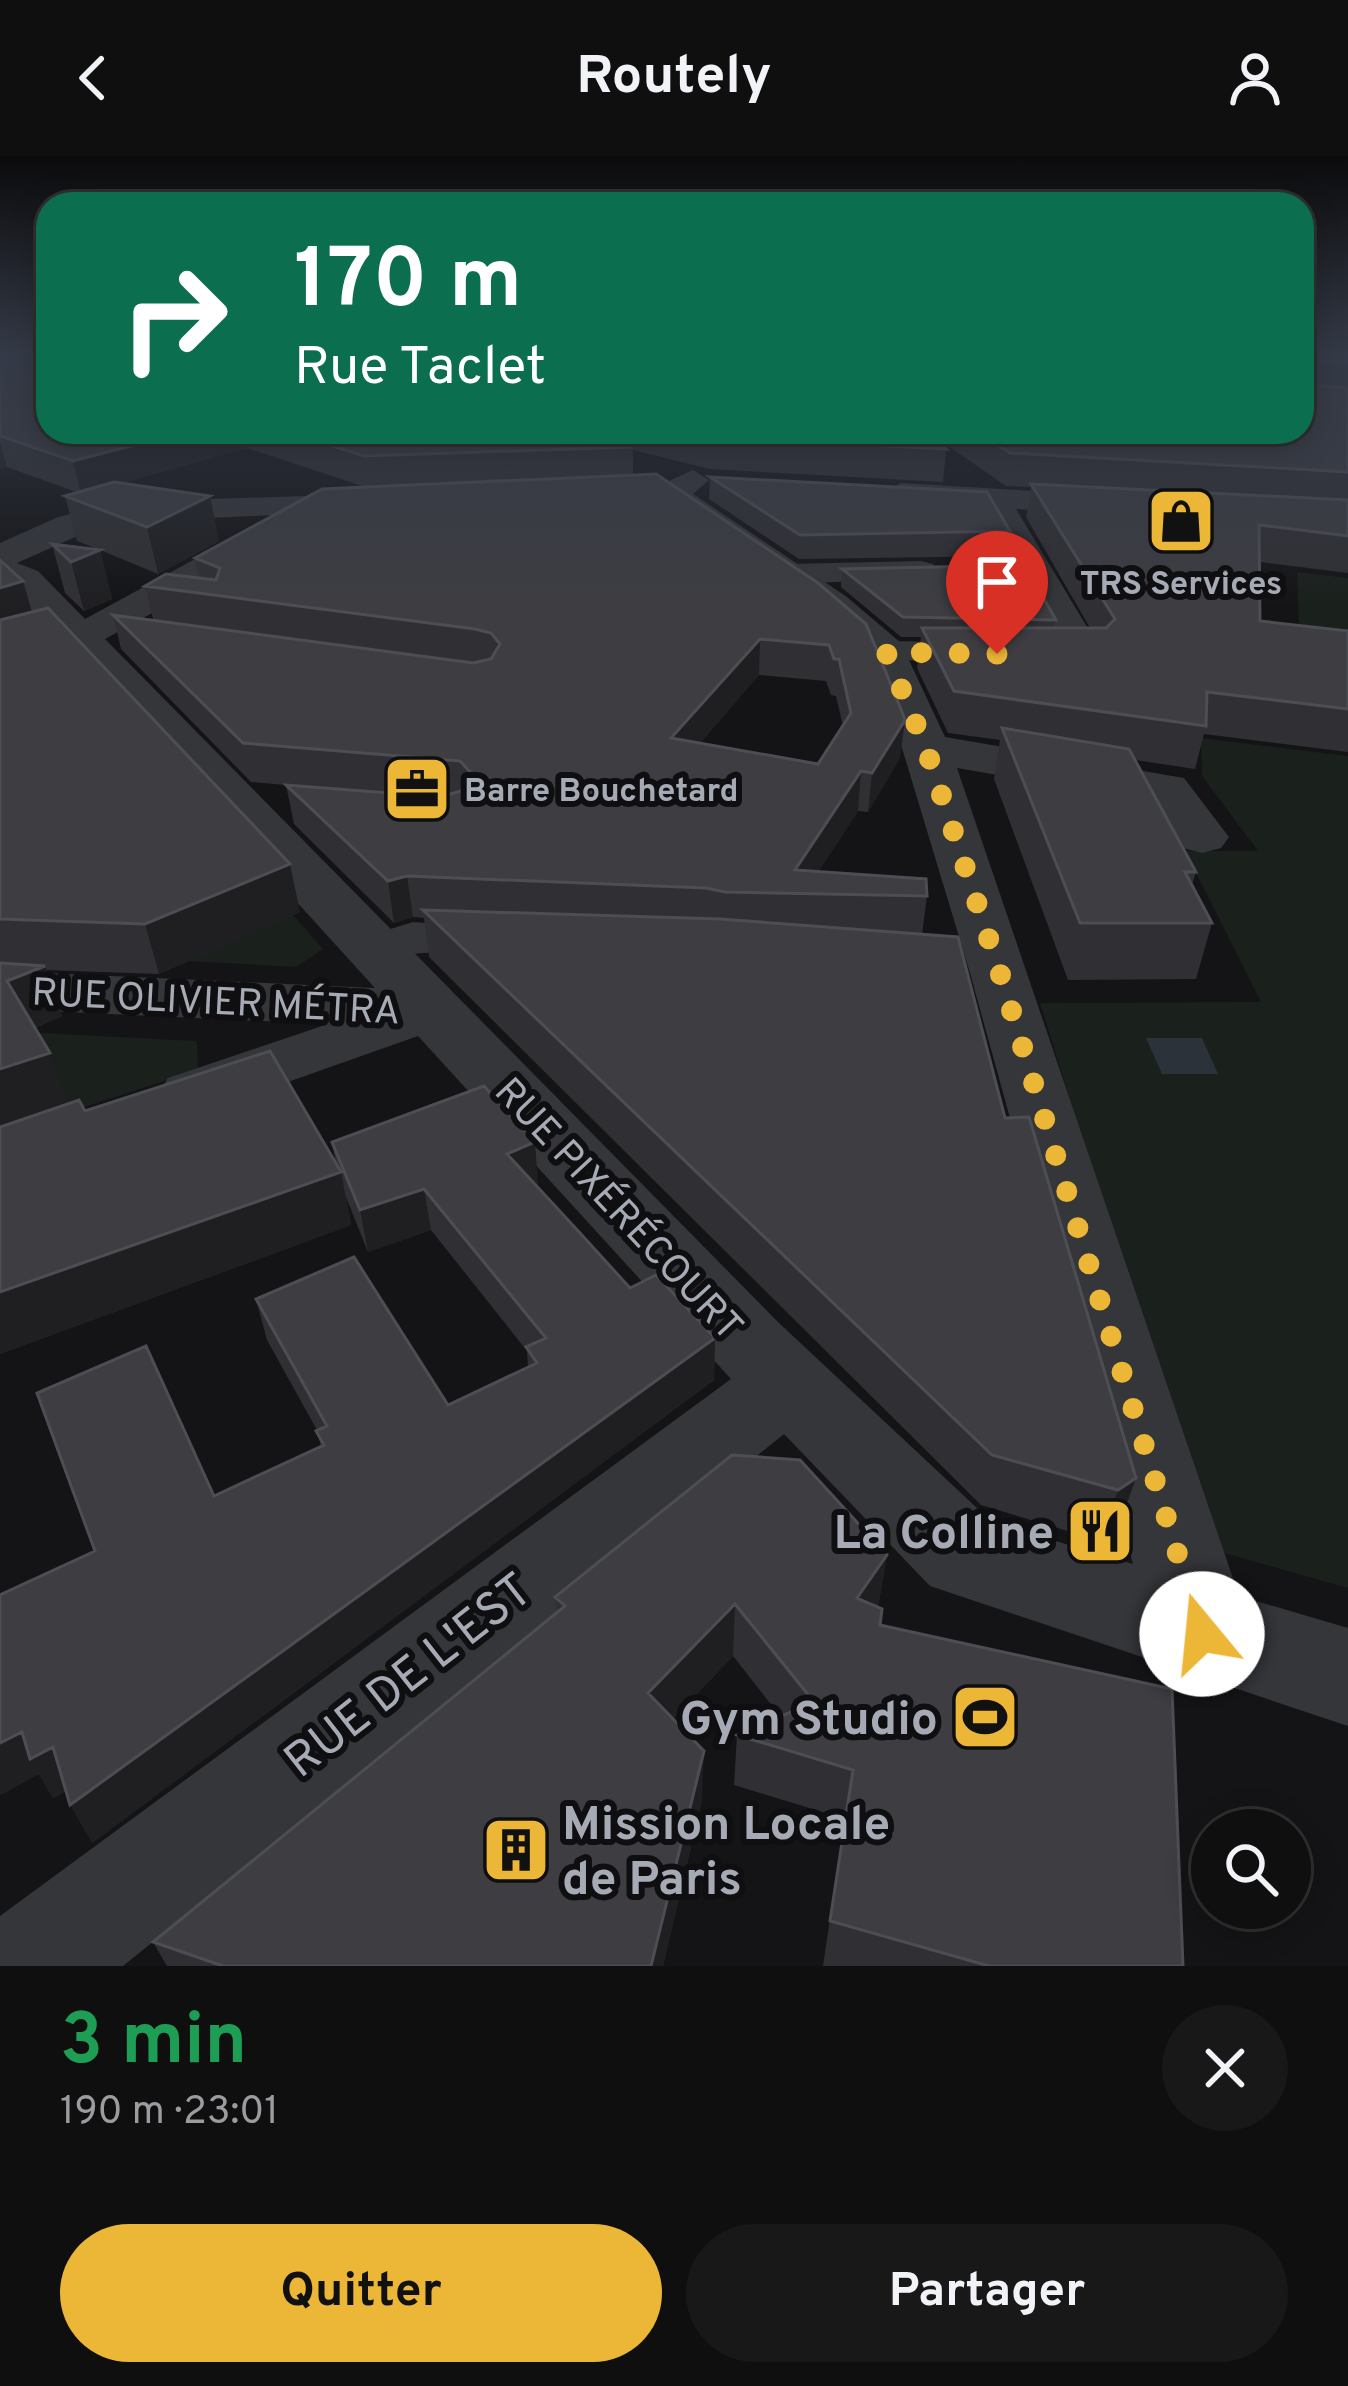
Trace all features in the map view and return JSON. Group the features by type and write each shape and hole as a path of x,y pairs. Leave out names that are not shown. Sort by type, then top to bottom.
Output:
{"street":[{"path":"886,652 1085,655 994,499 938,460"},
{"path":"682,478 788,574 833,605 886,652 926,748 966,961 1202,1634"},
{"path":"875,492 1142,507"},
{"path":"0,557 71,525 121,512 417,499"},
{"path":"66,631 324,502"},
{"path":"991,570 1035,569"},
{"name":"RUE PIXÉRÉCOURT","path":"0,570 24,579 66,631 235,800 786,1384 963,1556 1348,1677"},
{"path":"788,574 946,571"},
{"path":"66,631 176,639"},
{"path":"926,748 1166,789 1202,837"},
{"path":"235,800 298,804"},
{"path":"373,951 412,937 548,943"},
{"name":"RUE OLIVIER MÉTRA","path":"0,990 432,1009"},
{"path":"126,1116 432,1009"},
{"name":"RUE DE L'EST","path":"30,1966 786,1384"}],"shaded area":[{"path":"1297,572 1348,578 1348,662 1300,656"},
{"path":"1201,738 1348,756 1348,1588 1210,1549 1040,1003 1261,1002 1185,851 1258,851 1202,776"},
{"path":"293,915 323,949 296,967 188,961"},
{"path":"23,1032 197,1041 198,1070 72,1111"},
{"path":"1146,1038 1202,1038 1218,1074 1162,1074"}],"building":[{"path":"4,437 36,437 36,444 139,444 73,461"},
{"path":"1314,437 1348,437 1348,472 1010,453 996,444 1314,444"},
{"path":"326,444 633,447 364,456"},
{"path":"848,444 939,444 946,449"},
{"path":"656,474 818,583 866,624 905,720 872,773 861,771 795,870 926,879 927,896 725,892 407,876 388,881 286,785 441,797 464,790 472,774 460,761 243,743 113,615 473,663 491,659 500,644 491,633 475,629 145,586 166,574 216,580 220,568 195,558 322,489","holes":["760,639 829,645 834,659 839,659 851,713 818,764 671,738"]},
{"path":"710,477 987,492 1010,531 800,535"},
{"path":"114,482 210,496 147,527 65,496"},
{"path":"1031,484 1348,500 1348,536 1259,525 1260,621 1348,631 1348,709 1207,692 1206,726 954,691 922,628 1106,628 1115,619"},
{"path":"52,544 100,550 71,562"},
{"path":"0,560 23,581 0,588"},
{"path":"1025,565 1056,620 903,617 842,569"},
{"path":"48,608 290,864 145,924 0,919 0,620"},
{"path":"1002,728 1129,749 1196,872 1185,872 1212,923 1080,923"},
{"path":"423,910 720,919 958,937 1005,1118 1029,1117 1136,1478 1118,1490 992,1455"},
{"path":"0,963 45,966 7,981 50,1053 0,1069"},
{"path":"270,1051 341,1172 0,1292 0,1127 79,1100 85,1111"},
{"path":"484,1086 535,1142 507,1154 630,1288 656,1275 715,1338 70,1805 53,1747 30,1759 22,1732 0,1743 0,1595 95,1551 37,1393 146,1346 214,1496 324,1445 316,1431 327,1426 256,1299 354,1257 448,1405 537,1363 526,1347 546,1338 424,1189 360,1210 332,1142"},
{"path":"732,1455 800,1460 887,1555 857,1598 882,1609 880,1625 1172,1689 1183,1966 989,1966 830,1921 853,1770 737,1735 814,1702 735,1604 648,1693 704,1751 651,1966 223,1966 153,1942 565,1606 555,1597"}],"place":[{"name":"TRS Services","path":"1181,521"},
{"name":"Barre Bouchetard","path":"417,789"},
{"name":"La Colline","path":"1100,1531"},
{"name":"Gym Studio","path":"985,1717"},
{"name":"Mission Locale de Paris","path":"516,1850"}],"route":[{"path":"997,654 886,652 926,748 1000,973 1202,1634"}]}
